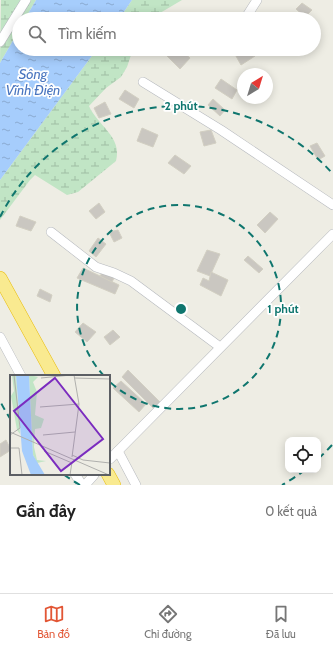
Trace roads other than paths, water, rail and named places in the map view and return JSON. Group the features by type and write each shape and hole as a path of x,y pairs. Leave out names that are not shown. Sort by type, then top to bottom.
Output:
{"highway":[{"path":"0,278 53,375"},
{"path":"109,475 114,485"}],"street":[{"path":"19,12 26,0"},
{"path":"249,12 257,0"},
{"path":"0,42 12,23"},
{"path":"143,82 221,130 333,205"},
{"path":"50,232 96,268 114,273 131,282 220,347"},
{"path":"110,459 333,234"},
{"path":"0,337 20,375"},
{"path":"118,451 136,485"},
{"path":"76,475 83,485 94,475"}],"water":[{"path":"36,0 132,0 124,12 29,12"},
{"name":"Sông Vĩnh Điện","path":"12,42 12,56 92,56 0,180 0,63"}]}
